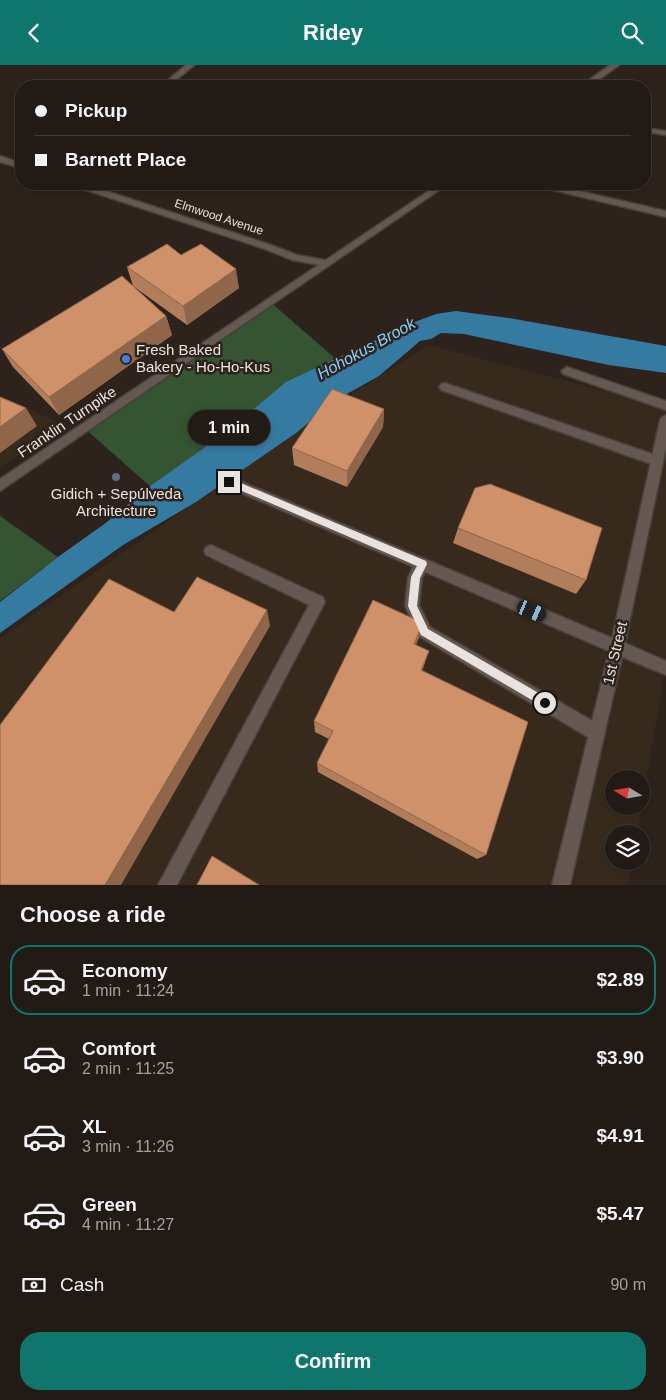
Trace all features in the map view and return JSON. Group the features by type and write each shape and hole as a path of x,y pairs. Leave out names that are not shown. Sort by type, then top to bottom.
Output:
{"street":[{"path":"172,80 190,65"},
{"path":"593,80 614,65"},
{"path":"651,132 666,133"},
{"path":"0,159 15,164"},
{"name":"Elmwood Avenue","path":"95,190 268,247 295,258 325,263"},
{"name":"Franklin Turnpike","path":"0,486 325,263 435,190"},
{"path":"564,190 666,214"},
{"path":"567,371 666,406"},
{"path":"445,387 657,461"},
{"name":"1st Street","path":"561,885 617,647 666,421"},
{"path":"229,482 666,668"},
{"path":"167,885 318,603 210,551"},
{"path":"422,564 415,577 412,606 425,632 597,733"}],"shaded area":[{"path":"428,345 666,407 666,663 648,770 605,770 605,815 640,815 639,825 605,825 605,870 630,870 627,885 0,885 0,638 332,407"},
{"path":"0,395 65,426 0,468"}],"green space":[{"path":"269,301 336,359 321,366 150,486 84,428"},
{"path":"0,516 58,557 0,601"}],"water":[{"name":"Hohokus Brook","path":"456,311 515,319 666,346 666,373 609,365 464,334 441,333 431,339 420,341 379,376 336,400 296,433 196,502 123,545 0,633 0,602 107,522 150,486 225,433 286,382 412,323 436,314"}],"building":[{"path":"167,244 181,255 201,244 236,269 183,306 127,267"},
{"path":"122,276 166,316 49,397 2,349"},
{"path":"332,389 384,409 347,471 292,448"},
{"path":"0,397 26,408 0,427"},
{"path":"490,484 602,528 586,580 458,528 475,488"},
{"path":"197,577 267,610 105,885 0,885 0,725 109,579 174,612"},
{"path":"373,600 423,623 414,644 429,651 421,670 528,722 486,855 317,763 333,731 314,721"},
{"path":"212,856 259,885 197,885"}],"place":[{"name":"Fresh Baked Bakery - Ho-Ho-Kus","path":"126,359"},
{"name":"Gidich + Sepúlveda Architecture","path":"116,477"}],"route":[{"path":"229,482 422,564 415,577 412,606 425,632 545,703"}]}
